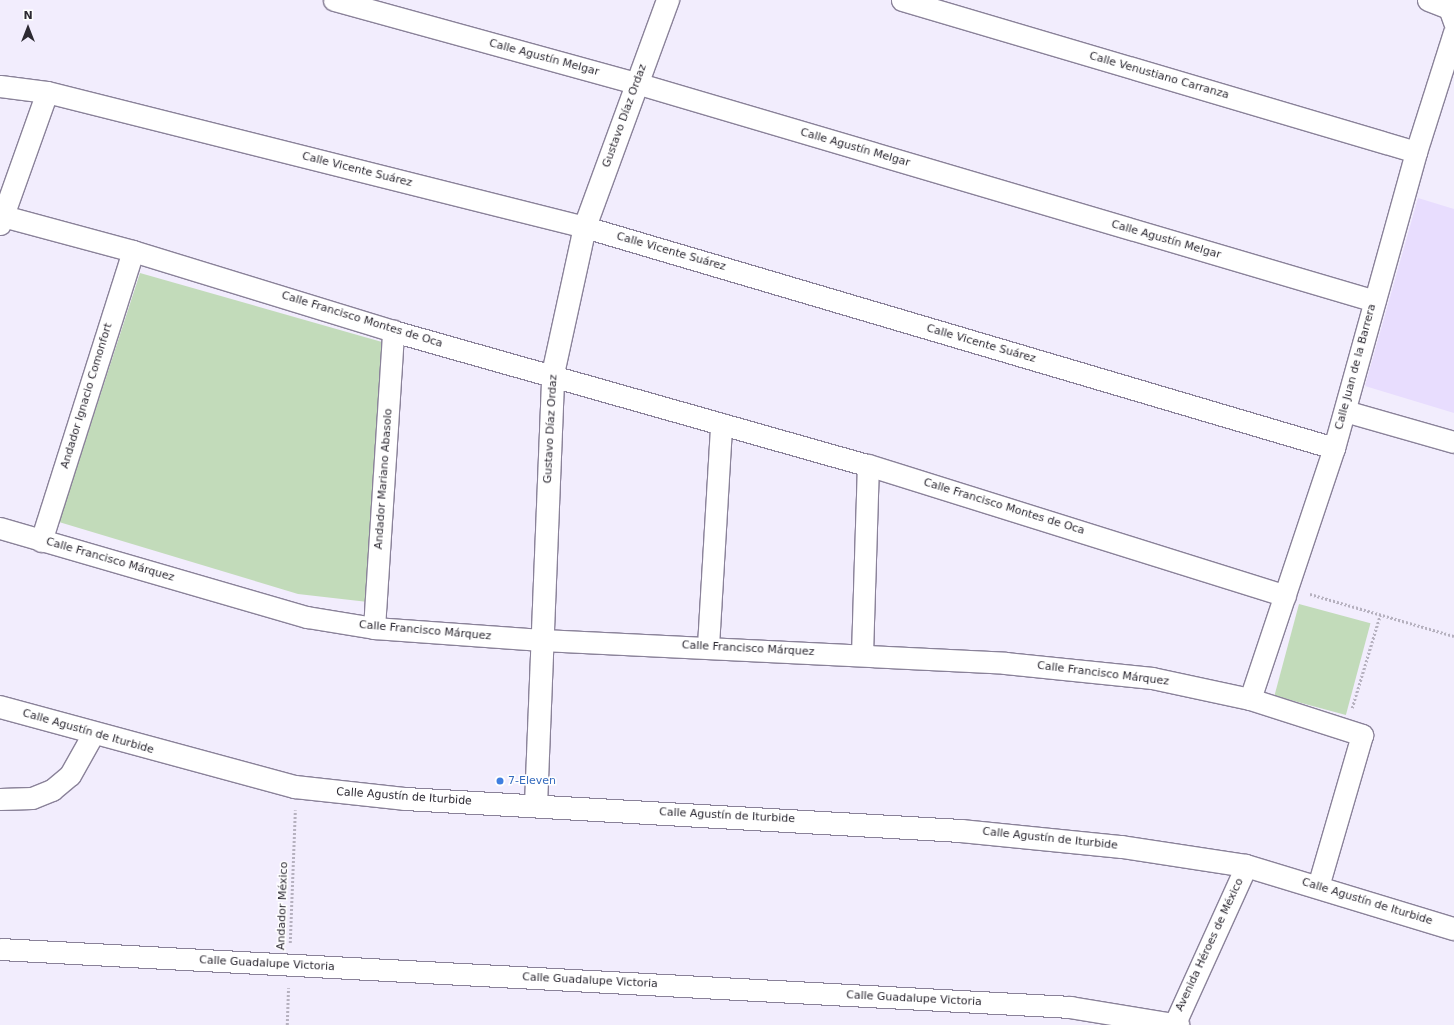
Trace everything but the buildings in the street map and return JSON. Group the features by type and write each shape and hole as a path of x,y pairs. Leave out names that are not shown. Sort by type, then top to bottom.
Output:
{"street":[{"name":"Calle Agustín Melgar","path":"334,0 636,83 1375,301"},
{"name":"Gustavo Díaz Ordaz","path":"536,805 553,374 585,227 636,83 668,0"},
{"name":"Calle Venustiano Carranza","path":"902,0 1416,152"},
{"path":"1428,0 1449,8 1454,22"},
{"name":"Calle Juan de la Barrera","path":"1250,699 1334,448 1416,152 1454,32"},
{"name":"Calle Vicente Suárez","path":"0,86 47,92 585,227 1334,448"},
{"path":"2,220 47,92"},
{"name":"Calle Francisco Montes de Oca","path":"2,220 133,250 393,331 553,374 721,424 868,465 1286,592"},
{"name":"Andador Ignacio Comonfort","path":"41,541 133,250"},
{"name":"Andador Mariano Abasolo","path":"374,628 393,331"},
{"path":"1345,411 1454,442"},
{"path":"708,646 721,424"},
{"path":"862,654 868,465"},
{"name":"Calle Francisco Márquez","path":"0,528 307,617 374,628 542,640 708,646 1005,663 1152,678 1250,699 1354,732"},
{"name":"Calle Agustín de Iturbide","path":"0,707 93,734 295,788 406,799 536,805 961,830 1122,847 1246,866 1318,886 1454,929"},
{"path":"1318,886 1354,732"},
{"path":"0,799 32,798 52,790 70,775 93,734"},
{"name":"Avenida Héroes de México","path":"1176,1025 1246,866"},
{"name":"Calle Guadalupe Victoria","path":"0,949 1070,1007 1176,1025"}],"path":[{"path":"1286,592 1380,614 1454,636"},
{"path":"1354,732 1380,614"},
{"name":"Andador México","path":"287,1025 295,788"}],"shaded area":[{"path":"1418,198 1454,209 1454,413 1365,386"}],"green space":[{"path":"140,273 382,342 368,602 298,594 59,522"},
{"path":"1299,604 1370,623 1346,715 1274,696"}],"place":[{"name":"7-Eleven","path":"500,781"}]}
